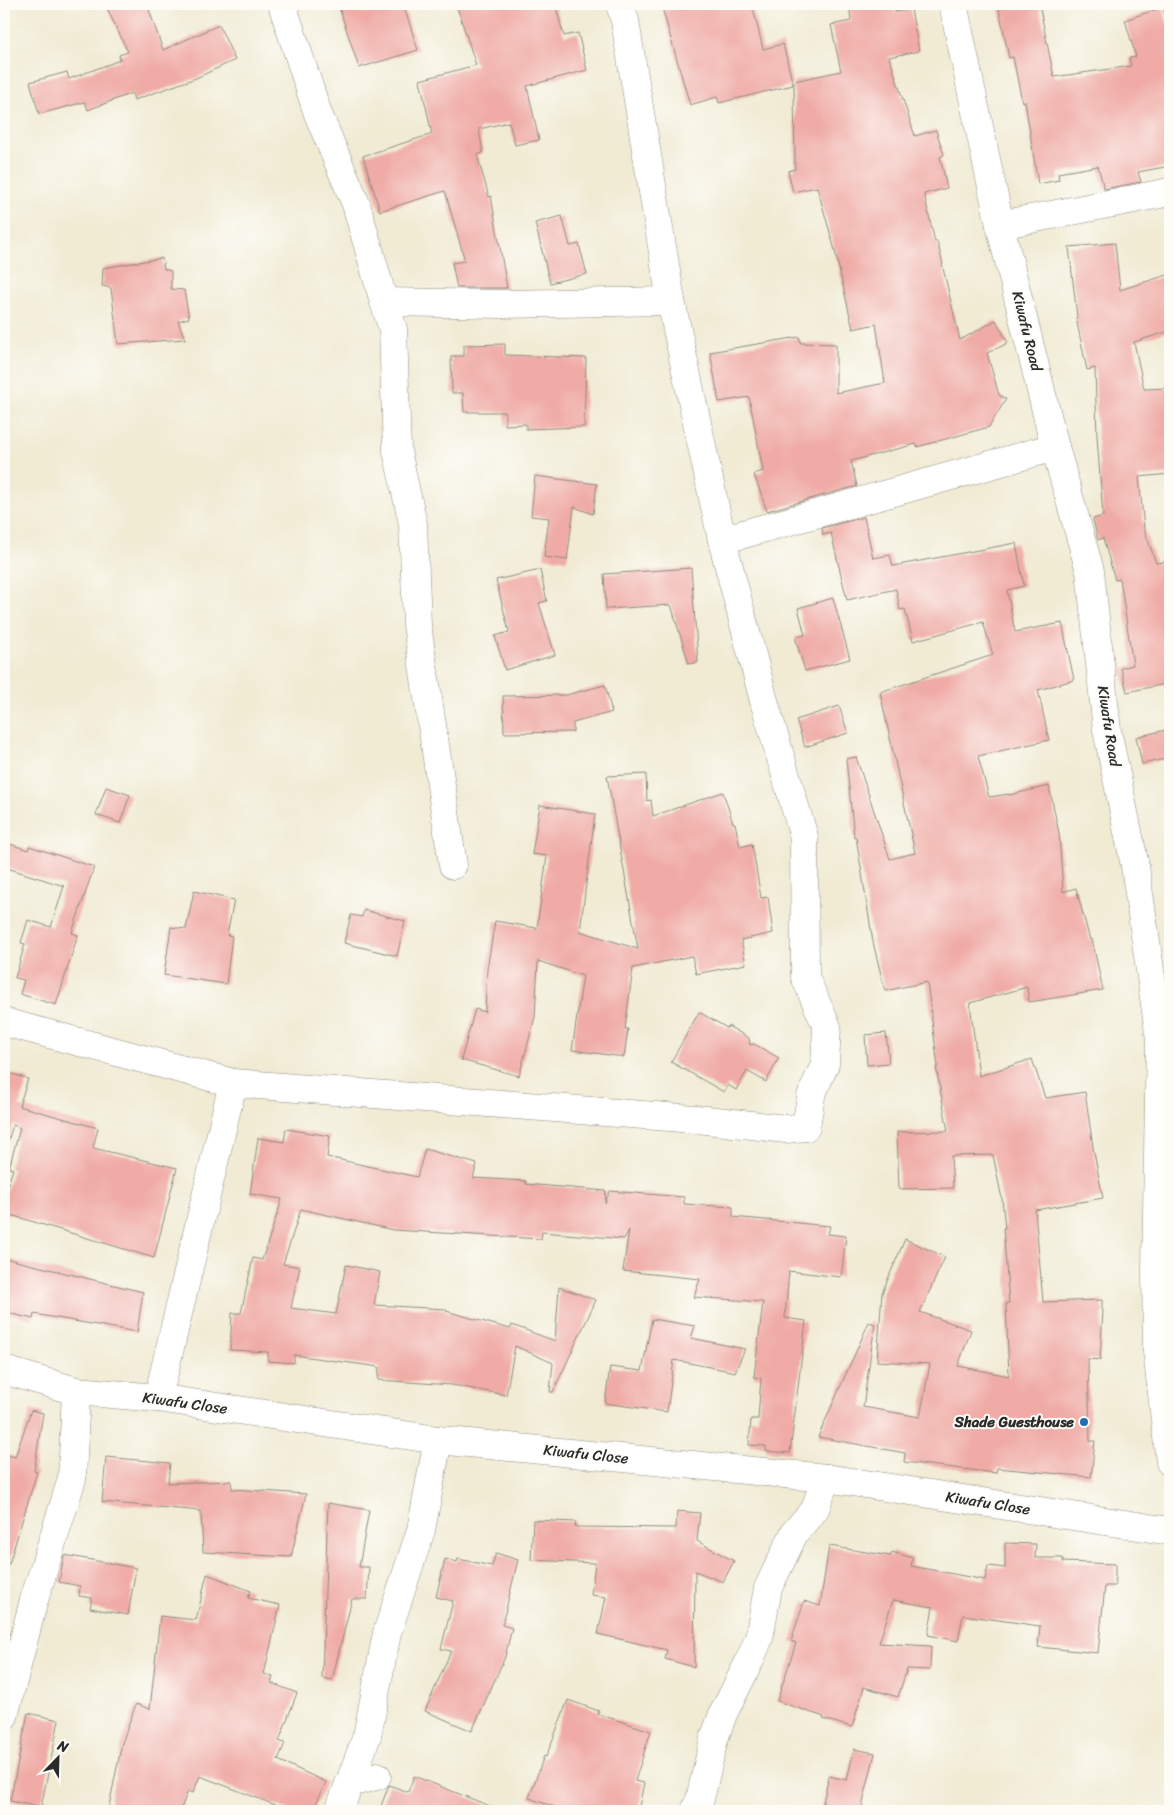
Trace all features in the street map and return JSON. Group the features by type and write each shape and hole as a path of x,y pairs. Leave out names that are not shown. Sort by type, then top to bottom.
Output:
{"street":[{"path":"282,4 318,114 356,204 393,329 397,452 413,524 417,625 453,866"},
{"path":"4,1022 233,1083 707,1120 786,1129 806,1127 811,1096 825,1064 827,1027 805,977 804,837 764,701 722,540 671,301 625,21 620,4"},
{"name":"Kiwafu Road","path":"953,4 1000,225 1056,447 1090,571 1107,730 1135,866 1160,1039 1163,1268 1157,1351 1170,1462"},
{"path":"1000,225 1170,192"},
{"path":"384,302 501,304 671,301"},
{"path":"722,540 1056,447"},
{"path":"158,1398 233,1083"},
{"name":"Kiwafu Close","path":"4,1370 76,1391 158,1398 438,1440 826,1478 1170,1531"},
{"path":"4,1716 34,1600 72,1479 76,1391"},
{"path":"339,1811 367,1736 388,1633 421,1530 438,1440"},
{"path":"695,1811 700,1799 714,1739 723,1714 759,1638 768,1588 795,1532 815,1509 826,1478"},
{"path":"350,1783 377,1776"}],"building":[{"path":"105,4 147,4 163,50 219,25 235,60 196,78 134,100 132,93 88,110 85,102 39,114 30,82 67,72 69,79 120,60 119,55 128,52"},
{"path":"338,4 403,4 418,50 359,68"},
{"path":"456,4 555,4 564,36 578,33 587,70 527,86 539,140 515,145 509,122 479,129 483,153 477,155 489,197 491,196 507,288 457,288 452,263 465,261 445,191 380,211 363,156 432,134 420,80 476,65"},
{"path":"694,4 752,4 763,49 783,44 793,85 719,103 717,97 690,105 663,11"},
{"path":"849,4 894,4 895,12 911,9 919,51 889,57 915,136 936,130 944,155 940,157 947,188 924,194 935,242 937,241 943,264 960,340 996,320 1008,343 987,353 999,395 1006,399 989,427 917,447 916,444 851,461 857,486 767,511 754,474 763,471 749,397 719,402 710,352 799,337 801,343 836,344 836,393 885,383 876,324 853,329 834,247 817,187 793,192 788,171 795,169 794,81 841,71 831,25 851,21"},
{"path":"998,4 1039,4 1054,77 1131,66 1129,58 1136,57 1125,20 1163,7 1170,32 1170,166 1138,172 1141,182 1104,189 1098,166 1058,173 1059,180 1038,184 1025,101 1022,102 1013,57 1009,58"},
{"path":"562,216 570,246 579,244 587,274 550,283 535,223"},
{"path":"1115,243 1120,290 1170,274 1170,331 1134,342 1144,389 1170,388 1170,474 1139,477 1144,529 1156,563 1170,561 1170,683 1127,692 1121,668 1133,665 1120,579 1115,580 1103,538 1098,540 1093,519 1103,516 1097,437 1095,368 1087,370 1076,318 1069,247"},
{"path":"162,258 164,269 171,271 171,289 184,290 189,318 178,321 185,339 118,344 111,288 102,286 103,268"},
{"path":"505,344 505,355 586,358 584,427 526,429 526,424 505,425 505,412 464,412 463,393 452,393 451,356 464,356 464,345"},
{"path":"535,476 597,484 593,514 574,507 567,560 544,557 549,518 531,516"},
{"path":"864,517 873,558 890,555 893,566 1016,543 1024,586 1007,590 1015,632 1062,623 1074,680 1038,690 1049,740 978,756 989,797 1009,795 1049,786 1059,833 1063,892 1076,888 1090,940 1092,939 1103,990 1029,1002 1027,987 970,1003 979,1076 1032,1059 1045,1098 1085,1092 1103,1198 1035,1210 1043,1302 1102,1300 1100,1360 1088,1359 1090,1441 1095,1441 1091,1477 997,1468 996,1473 904,1462 905,1453 818,1437 869,1322 875,1324 863,1407 920,1417 930,1364 877,1361 882,1293 905,1239 945,1257 920,1312 971,1330 958,1366 1009,1376 1006,1303 1009,1303 1003,1228 1005,1228 1002,1199 993,1155 951,1156 953,1188 899,1189 897,1132 948,1131 936,1067 938,1067 927,982 885,991 873,942 856,837 854,837 846,759 856,757 890,859 915,853 880,692 993,655 983,622 913,641 905,609 900,610 896,589 847,600 831,533 823,535 822,528"},
{"path":"691,568 698,662 689,664 671,605 606,609 604,574"},
{"path":"540,570 547,601 539,603 555,655 505,670 495,636 509,632 496,580"},
{"path":"833,598 850,659 805,671 795,637 805,635 798,608"},
{"path":"605,685 612,712 573,723 573,732 504,733 503,696 566,695"},
{"path":"839,706 848,733 805,747 796,720"},
{"path":"1170,729 1170,758 1142,764 1136,737"},
{"path":"646,774 647,801 651,800 653,816 723,792 733,823 735,823 740,847 752,844 761,898 768,897 773,933 741,940 746,964 696,974 692,956 633,968 625,1029 628,1029 624,1057 572,1050 583,976 538,961 535,1017 519,1076 461,1060 475,1009 485,1012 487,969 495,921 537,928 547,856 532,854 540,805 595,814 580,931 638,949 607,776"},
{"path":"106,787 130,795 120,823 96,815"},
{"path":"4,842 28,850 29,846 94,867 72,933 78,935 56,1005 20,994 24,980 15,978 25,944 21,943 28,920 51,927 64,886 4,867"},
{"path":"194,891 234,900 227,935 232,936 226,984 164,975 171,927 186,929"},
{"path":"364,910 405,921 397,956 344,943 351,915 362,917"},
{"path":"699,1012 749,1038 750,1045 754,1044 779,1058 766,1082 747,1071 736,1090 728,1085 724,1092 671,1062"},
{"path":"886,1033 889,1063 867,1065 865,1035"},
{"path":"4,1071 28,1079 19,1106 98,1128 93,1148 177,1168 154,1258 4,1213 4,1198 13,1169 9,1168 20,1128 13,1125 8,1141 4,1140"},
{"path":"286,1129 330,1136 327,1157 417,1177 425,1149 477,1164 473,1178 526,1181 526,1184 606,1191 605,1203 610,1191 684,1197 684,1204 733,1207 733,1217 830,1226 828,1234 846,1236 841,1277 789,1271 785,1318 806,1321 790,1453 766,1451 766,1446 749,1445 751,1419 758,1419 761,1378 754,1377 763,1302 694,1297 700,1279 623,1271 629,1230 624,1239 542,1232 541,1239 393,1230 301,1209 283,1264 300,1267 291,1308 336,1314 346,1265 380,1272 374,1305 446,1309 446,1311 510,1329 512,1325 555,1341 559,1287 596,1300 553,1392 550,1392 553,1363 515,1346 506,1395 452,1385 378,1380 379,1367 294,1355 294,1363 268,1361 268,1352 230,1350 232,1313 241,1313 253,1258 262,1260 282,1199 250,1194 258,1138 284,1142"},
{"path":"4,1258 143,1292 137,1332 34,1314 33,1319 4,1312"},
{"path":"652,1319 695,1326 691,1338 745,1349 735,1372 674,1360 667,1412 605,1403 610,1367 642,1371"},
{"path":"31,1410 43,1413 34,1471 37,1472 9,1564 4,1563 4,1454 15,1457"},
{"path":"106,1457 170,1463 168,1483 231,1481 232,1489 306,1494 291,1557 203,1552 201,1511 102,1502"},
{"path":"328,1503 369,1510 359,1567 369,1567 367,1599 352,1599 332,1680 322,1678"},
{"path":"677,1511 700,1513 697,1541 734,1561 723,1582 695,1571 694,1667 665,1659 667,1650 598,1634 606,1597 591,1595 595,1563 531,1560 533,1520 576,1522 575,1527 676,1528"},
{"path":"1005,1543 1036,1544 1035,1558 1063,1558 1063,1562 1115,1564 1115,1586 1105,1586 1098,1653 1038,1647 1040,1626 963,1615 958,1641 928,1635 933,1607 893,1600 879,1643 931,1646 930,1670 907,1669 898,1697 864,1687 852,1727 823,1719 824,1717 777,1701 796,1643 791,1641 804,1601 820,1606 829,1546 891,1556 892,1552 913,1558 911,1566 985,1580 988,1566 1005,1568"},
{"path":"496,1553 518,1560 502,1625 512,1628 505,1657 472,1731 425,1711 451,1651 441,1649 453,1601 436,1597 445,1559 457,1562 458,1559 492,1566"},
{"path":"64,1555 136,1568 128,1615 90,1608 92,1598 79,1596 80,1586 59,1582"},
{"path":"207,1574 251,1591 248,1598 280,1605 264,1674 273,1677 271,1683 297,1693 279,1741 285,1743 278,1760 326,1782 313,1811 291,1811 200,1776 193,1793 188,1791 180,1811 108,1811 122,1743 136,1704 150,1709 160,1616 196,1620"},
{"path":"568,1700 599,1711 598,1714 651,1731 635,1781 644,1783 638,1811 566,1811 529,1798 544,1756 546,1757"},
{"path":"28,1713 59,1720 41,1807 10,1801"},
{"path":"854,1749 875,1753 861,1811 821,1811 829,1776 847,1780"},
{"path":"414,1776 500,1810 379,1811 389,1785 408,1792"}],"place":[{"name":"Shade Guesthouse","path":"1084,1422"}]}
